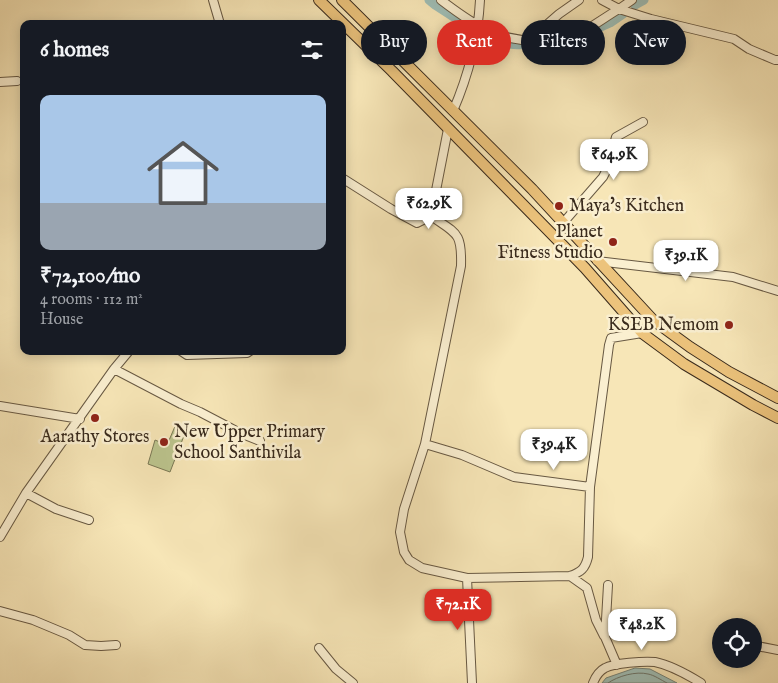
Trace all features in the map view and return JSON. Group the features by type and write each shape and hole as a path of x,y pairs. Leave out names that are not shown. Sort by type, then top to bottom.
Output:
{"main road":[{"path":"319,0 340,20"},
{"path":"342,0 563,223 653,320 670,334 729,372 778,398"},
{"path":"346,26 585,268 642,333 684,364 778,418"},
{"path":"585,268 597,261"}],"street":[{"path":"212,0 217,20"},
{"path":"441,0 469,20"},
{"path":"479,20 480,0"},
{"path":"552,20 578,0"},
{"path":"602,0 619,9 650,19 734,40 749,49 778,60"},
{"path":"602,20 632,0"},
{"path":"453,111 465,84 470,65"},
{"path":"0,82 16,81"},
{"path":"563,223 603,177 609,165 616,137 643,122"},
{"path":"431,216 448,129"},
{"path":"346,181 417,223 431,216"},
{"path":"431,216 456,233 462,244 461,266 424,444 404,509 400,532 404,552 409,560 422,568 467,578 570,576 580,573 586,567 590,487 611,338 642,333"},
{"path":"597,261 733,277 778,291"},
{"path":"0,538 26,492 126,355"},
{"path":"114,369 181,404 260,441"},
{"path":"0,406 80,419"},
{"path":"424,444 462,455 514,477 590,487"},
{"path":"26,492 56,509 89,520"},
{"path":"570,576 587,588 596,620 617,665"},
{"path":"467,578 472,683"},
{"path":"605,637 608,585"},
{"path":"0,611 33,620 69,635 85,645 116,645"},
{"path":"762,647 778,650"},
{"path":"319,648 336,669 353,683"},
{"path":"593,683 604,668 641,662 656,662 679,671 701,683"}],"green space":[{"path":"176,424 187,428 170,472 148,464 155,440 167,445"}],"water":[{"path":"635,668 650,669 677,683 602,683 606,678"}],"waterway":[{"path":"429,0 458,20"},
{"path":"635,5 644,0"},
{"path":"605,25 623,14"},
{"path":"511,44 521,45"}],"place":[{"name":"Maya's Kitchen","path":"559,206"},
{"name":"Planet Fitness Studio","path":"613,242"},
{"name":"KSEB Nemom","path":"729,325"},
{"name":"Aarathy Stores","path":"95,418"},
{"name":"New Upper Primary School Santhivila","path":"164,442"}]}
